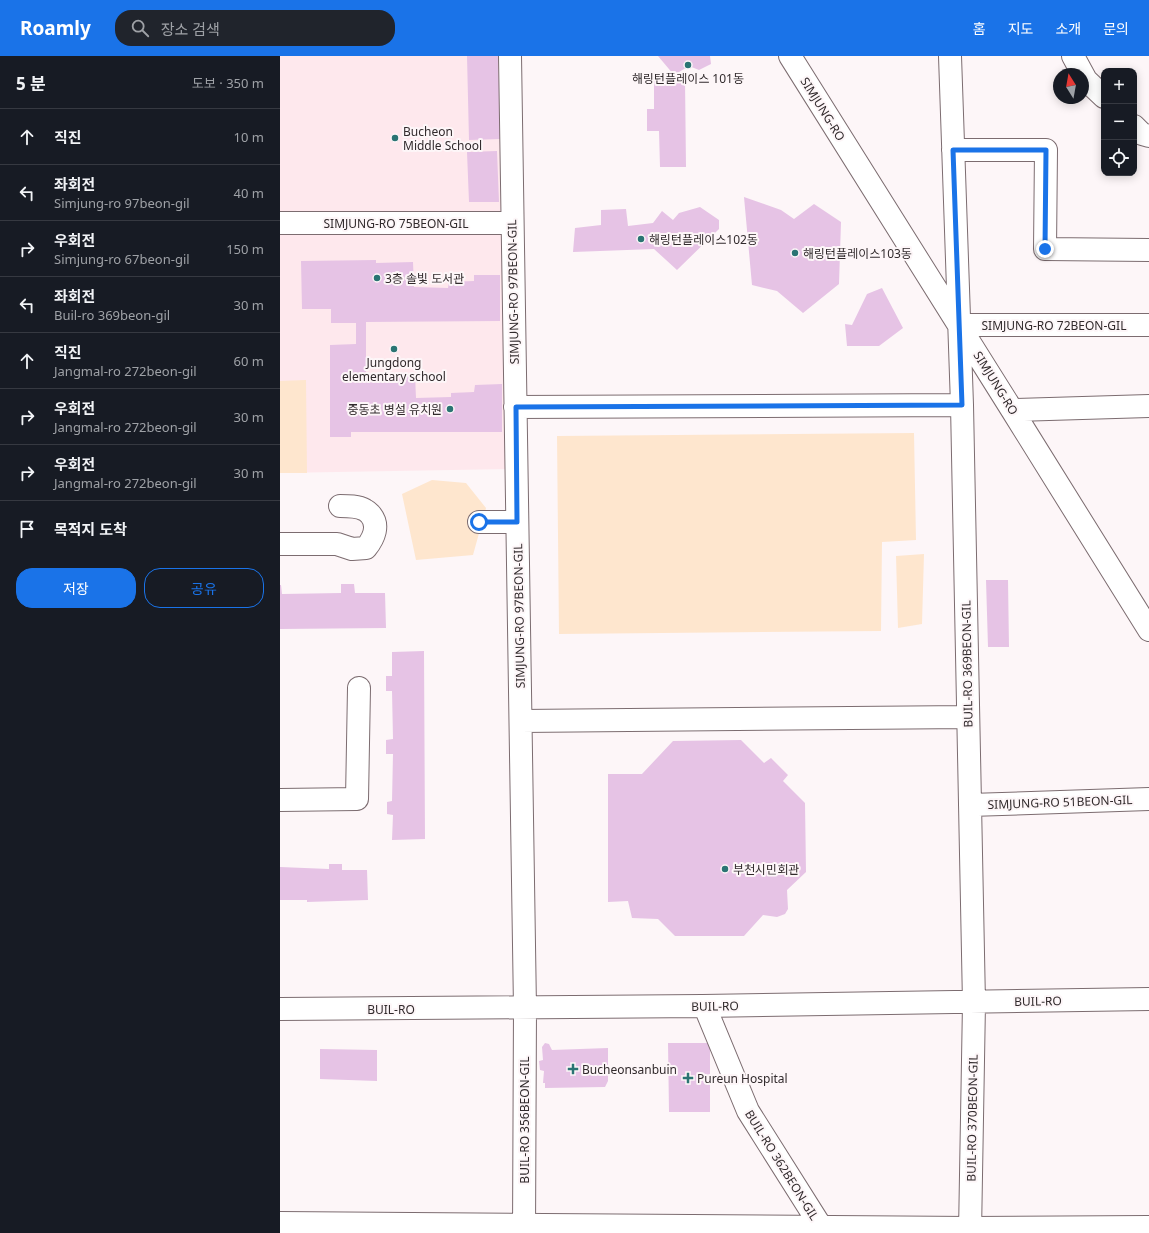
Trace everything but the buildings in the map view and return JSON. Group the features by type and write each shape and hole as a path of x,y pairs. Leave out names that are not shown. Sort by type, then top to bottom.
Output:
{"street":[{"name":"SIMJUNG-RO 97BEON-GIL","path":"510,56 525,1008"},
{"name":"SIMJUNG-RO","path":"790,56 1148,627"},
{"name":"BUIL-RO 369BEON-GIL","path":"950,56 960,325 974,1003"},
{"path":"1073,56 1086,80 1101,94"},
{"path":"1137,129 1142,134 1149,136"},
{"path":"953,150 1046,150 1045,249 1149,250"},
{"name":"SIMJUNG-RO 75BEON-GIL","path":"280,223 512,223"},
{"name":"SIMJUNG-RO 72BEON-GIL","path":"960,325 1149,325"},
{"path":"516,407 962,405"},
{"path":"1012,410 1149,406"},
{"path":"280,544 337,544 352,549 366,548 373,539 375,528 374,518 366,510 353,506 340,506"},
{"path":"479,522 517,522"},
{"path":"280,800 357,799 359,688"},
{"path":"520,721 968,717"},
{"name":"SIMJUNG-RO 51BEON-GIL","path":"970,805 1149,799"},
{"name":"BUIL-RO","path":"280,1009 705,1007 1149,999"},
{"name":"BUIL-RO 370BEON-GIL","path":"970,1230 974,1003"},
{"name":"BUIL-RO 362BEON-GIL","path":"705,1007 748,1111 823,1230"},
{"name":"BUIL-RO 356BEON-GIL","path":"524,1229 525,1008"},
{"path":"280,1223 524,1229 970,1230 1149,1227"}],"shaded area":[{"name":"Bucheon Middle School","path":"280,56 509,56 512,223 280,221"},
{"name":"Jungdong elementary school","path":"505,227 509,469 280,473 280,230"},
{"path":"306,380 307,473 280,473 280,381"},
{"path":"914,433 916,540 882,542 881,631 559,634 557,436"},
{"path":"432,480 466,483 486,508 473,555 416,560 402,494"},
{"path":"924,554 922,624 898,628 896,556"}],"place":[{"name":"해링턴플레이스 101동","path":"688,65"},
{"name":"Bucheon Middle School","path":"395,138"},
{"name":"해링턴플레이스102동","path":"641,239"},
{"name":"해링턴플레이스103동","path":"795,253"},
{"name":"3층 솔빛 도서관","path":"377,278"},
{"name":"Jungdong elementary school","path":"394,349"},
{"name":"중동초 병설 유치원","path":"450,409"},
{"name":"부천시민회관","path":"725,869"},
{"name":"Bucheonsanbuin","path":"573,1069"},
{"name":"Pureun Hospital","path":"688,1078"}],"route":[{"path":"479,522 517,522 516,407 962,405 953,150 1046,150 1045,249"}]}
